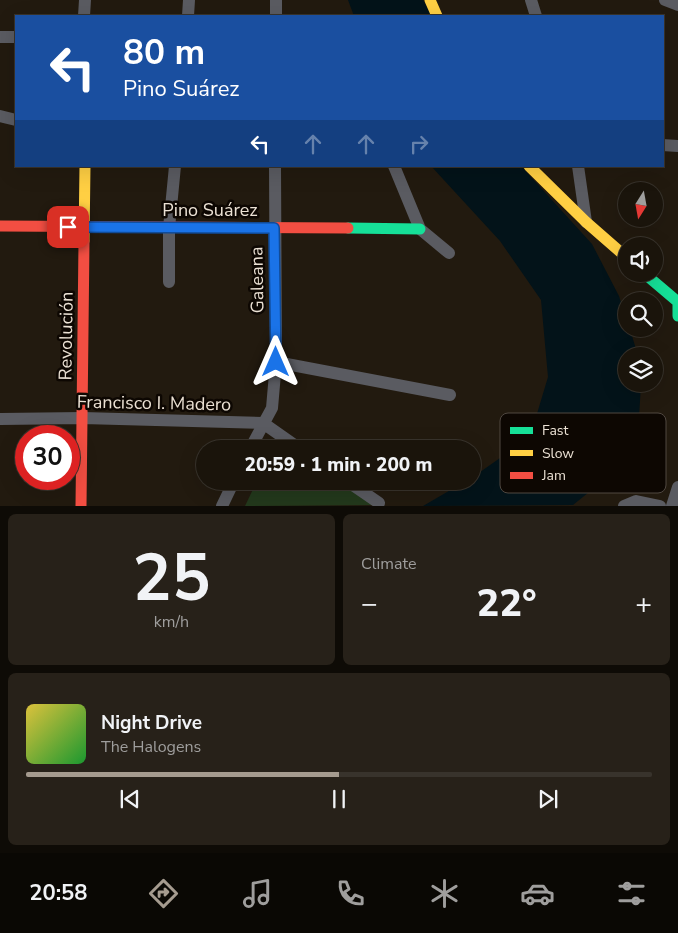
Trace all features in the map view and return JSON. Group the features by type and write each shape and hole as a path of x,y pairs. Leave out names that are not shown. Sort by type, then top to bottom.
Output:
{"street":[{"path":"84,15 85,0"},
{"path":"188,15 189,0"},
{"path":"276,0 276,15"},
{"path":"430,0 437,15"},
{"path":"531,0 536,15"},
{"path":"665,0 678,4"},
{"path":"0,37 15,37"},
{"path":"0,116 15,120"},
{"path":"664,145 678,146"},
{"name":"Revolución","path":"81,506 85,167"},
{"path":"169,282 169,228 175,167"},
{"name":"Galeana","path":"254,440 272,408 276,362 275,167"},
{"path":"394,167 420,229 448,253"},
{"path":"530,167 586,222 618,250"},
{"path":"578,167 586,222"},
{"name":"Pino Suárez","path":"0,226 420,229"},
{"path":"654,282 678,302"},
{"path":"678,292 678,316"},
{"path":"276,362 450,395"},
{"name":"Francisco I. Madero","path":"0,419 83,418 263,423"},
{"path":"263,423 287,440"},
{"path":"672,506 678,487"},
{"path":"222,506 230,490"},
{"path":"360,490 379,503"},
{"path":"624,506 636,500 660,506"}],"green space":[{"path":"253,490 353,490 375,505 245,506"}],"shaded area":[{"path":"348,0 423,0 431,15 354,15"},
{"path":"432,167 522,167 592,244 618,294 618,337 632,337 635,347 618,347 618,392 641,392 639,413 537,413 548,377 541,300 500,241"},
{"path":"500,458 500,493 588,493 573,505 423,506 451,490 481,490 481,471"}],"traffic: fast":[{"path":"348,228 420,229"},
{"path":"654,282 678,302 678,316"}],"traffic: slow":[{"path":"430,0 437,15"},
{"path":"84,241 85,167"},
{"path":"530,167 586,222 618,250"}],"traffic: jam":[{"path":"0,226 348,228"},
{"path":"81,506 84,241"}],"route":[{"path":"68,227 274,228 276,362"}]}
